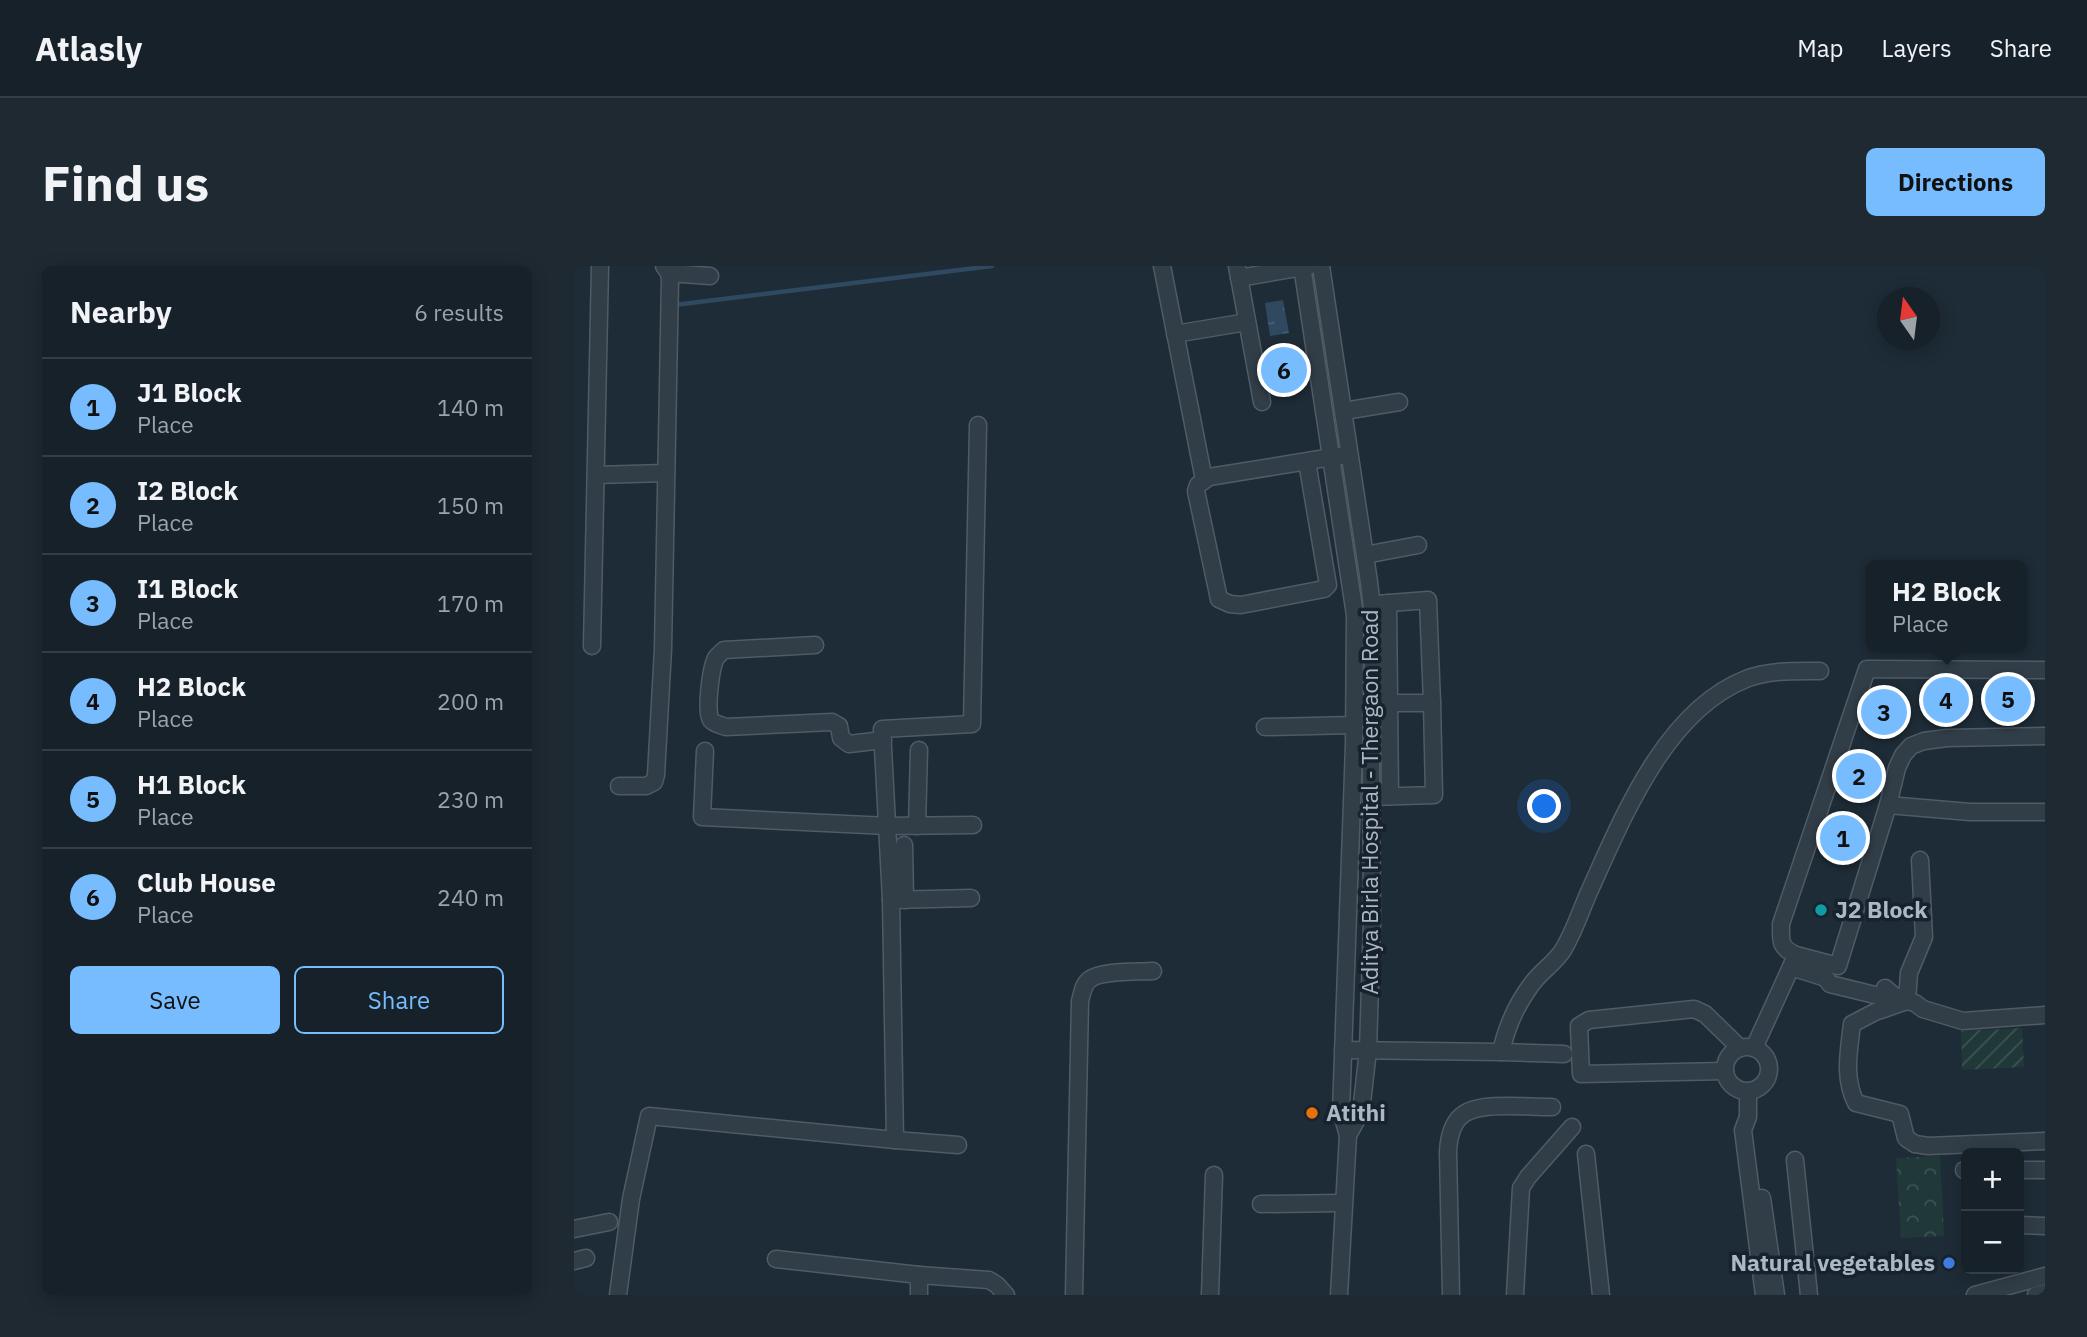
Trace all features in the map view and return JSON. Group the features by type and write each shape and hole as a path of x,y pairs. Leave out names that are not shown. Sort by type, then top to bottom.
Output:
{"street":[{"path":"592,646 600,266"},
{"path":"1162,266 1204,480"},
{"path":"1302,266 1355,615 1341,1111 1348,1135"},
{"path":"1262,402 1238,272 1309,266"},
{"name":"Aditya Birla Hospital - Thergaon Road","path":"1321,266 1365,555 1373,653 1372,921 1368,1050 1361,1112 1348,1135 1339,1295"},
{"path":"620,786 646,786 654,782 656,775 663,649 667,269 710,276"},
{"path":"1175,334 1247,322"},
{"path":"1344,411 1399,402"},
{"path":"814,645 724,650 712,668 708,710 710,718 726,727 832,722 839,726 841,738 849,744 882,734 972,724 978,425"},
{"path":"1307,462 1328,585 1324,589 1241,605 1219,599 1196,491 1204,480 1209,477 1350,455"},
{"path":"596,474 666,473"},
{"path":"1365,555 1418,545"},
{"path":"1371,604 1428,600 1434,795 1371,797"},
{"path":"1388,603 1390,796"},
{"path":"2045,670 1867,669 1781,924 1781,943 1793,961 1826,978 1829,984 1883,997 1900,998 1923,1009 1963,1021 2045,1015"},
{"path":"1501,1052 1509,1024 1531,984 1563,951 1615,833 1632,802 1658,759 1688,719 1719,692 1748,678 1782,671 1820,671"},
{"path":"1354,703 1433,703"},
{"path":"1265,727 1354,724"},
{"path":"882,734 888,826 898,900"},
{"path":"1793,961 1838,967 1897,768 1903,755 1912,746 1924,741 1947,738 2045,736"},
{"path":"917,826 919,750"},
{"path":"705,751 702,817 888,826 973,825"},
{"path":"1888,805 1970,812 2045,812"},
{"path":"895,1140 898,900 904,845"},
{"path":"1920,860 1924,937 1900,998 1852,1024 1847,1069 1851,1093 1856,1103 1900,1114 1906,1138 1915,1144 1927,1146 2045,1141"},
{"path":"898,900 971,898"},
{"path":"1726,1071 1581,1074 1579,1026 1589,1020 1694,1009 1705,1014 1747,1048 1766,1056 1769,1071 1763,1084 1748,1091 1736,1088 1731,1083 1726,1071 1729,1057 1747,1048 1793,961"},
{"path":"1074,1295 1080,1001 1083,989 1090,980 1100,975 1153,971"},
{"path":"1343,1049 1563,1054"},
{"path":"1748,1091 1745,1123 1764,1295"},
{"path":"1451,1295 1448,1152 1454,1126 1461,1114 1480,1107 1552,1107"},
{"path":"618,1295 631,1199 649,1116 958,1145"},
{"path":"1745,1123 1753,1129 1776,1295"},
{"path":"1515,1295 1521,1188 1572,1128"},
{"path":"1586,1154 1601,1295"},
{"path":"1795,1160 1810,1295"},
{"path":"2024,1170 2045,1170"},
{"path":"1210,1295 1214,1175"},
{"path":"1261,1204 1343,1203"},
{"path":"574,1229 609,1222"},
{"path":"2024,1225 2045,1226"},
{"path":"776,1259 989,1280 1006,1295"},
{"path":"919,1275 919,1295"},
{"path":"1977,1295 2045,1276"},
{"path":"2036,1295 2045,1293"}],"green space":[{"path":"2022,1028 2024,1067 1962,1070 1961,1031"},
{"path":"1940,1156 1944,1236 1901,1238 1896,1158"}],"water":[{"path":"1283,300 1289,333 1270,336 1265,303"}],"waterway":[{"path":"674,305 992,266"}],"place":[{"name":"Club House","path":"1284,370"},
{"name":"H1 Block","path":"2008,699"},
{"name":"H2 Block","path":"1946,700"},
{"name":"I1 Block","path":"1884,712"},
{"name":"I2 Block","path":"1859,776"},
{"name":"J1 Block","path":"1843,838"},
{"name":"J2 Block","path":"1821,910"},
{"name":"Atithi","path":"1312,1113"},
{"name":"Natural vegetables","path":"1949,1263"}]}
